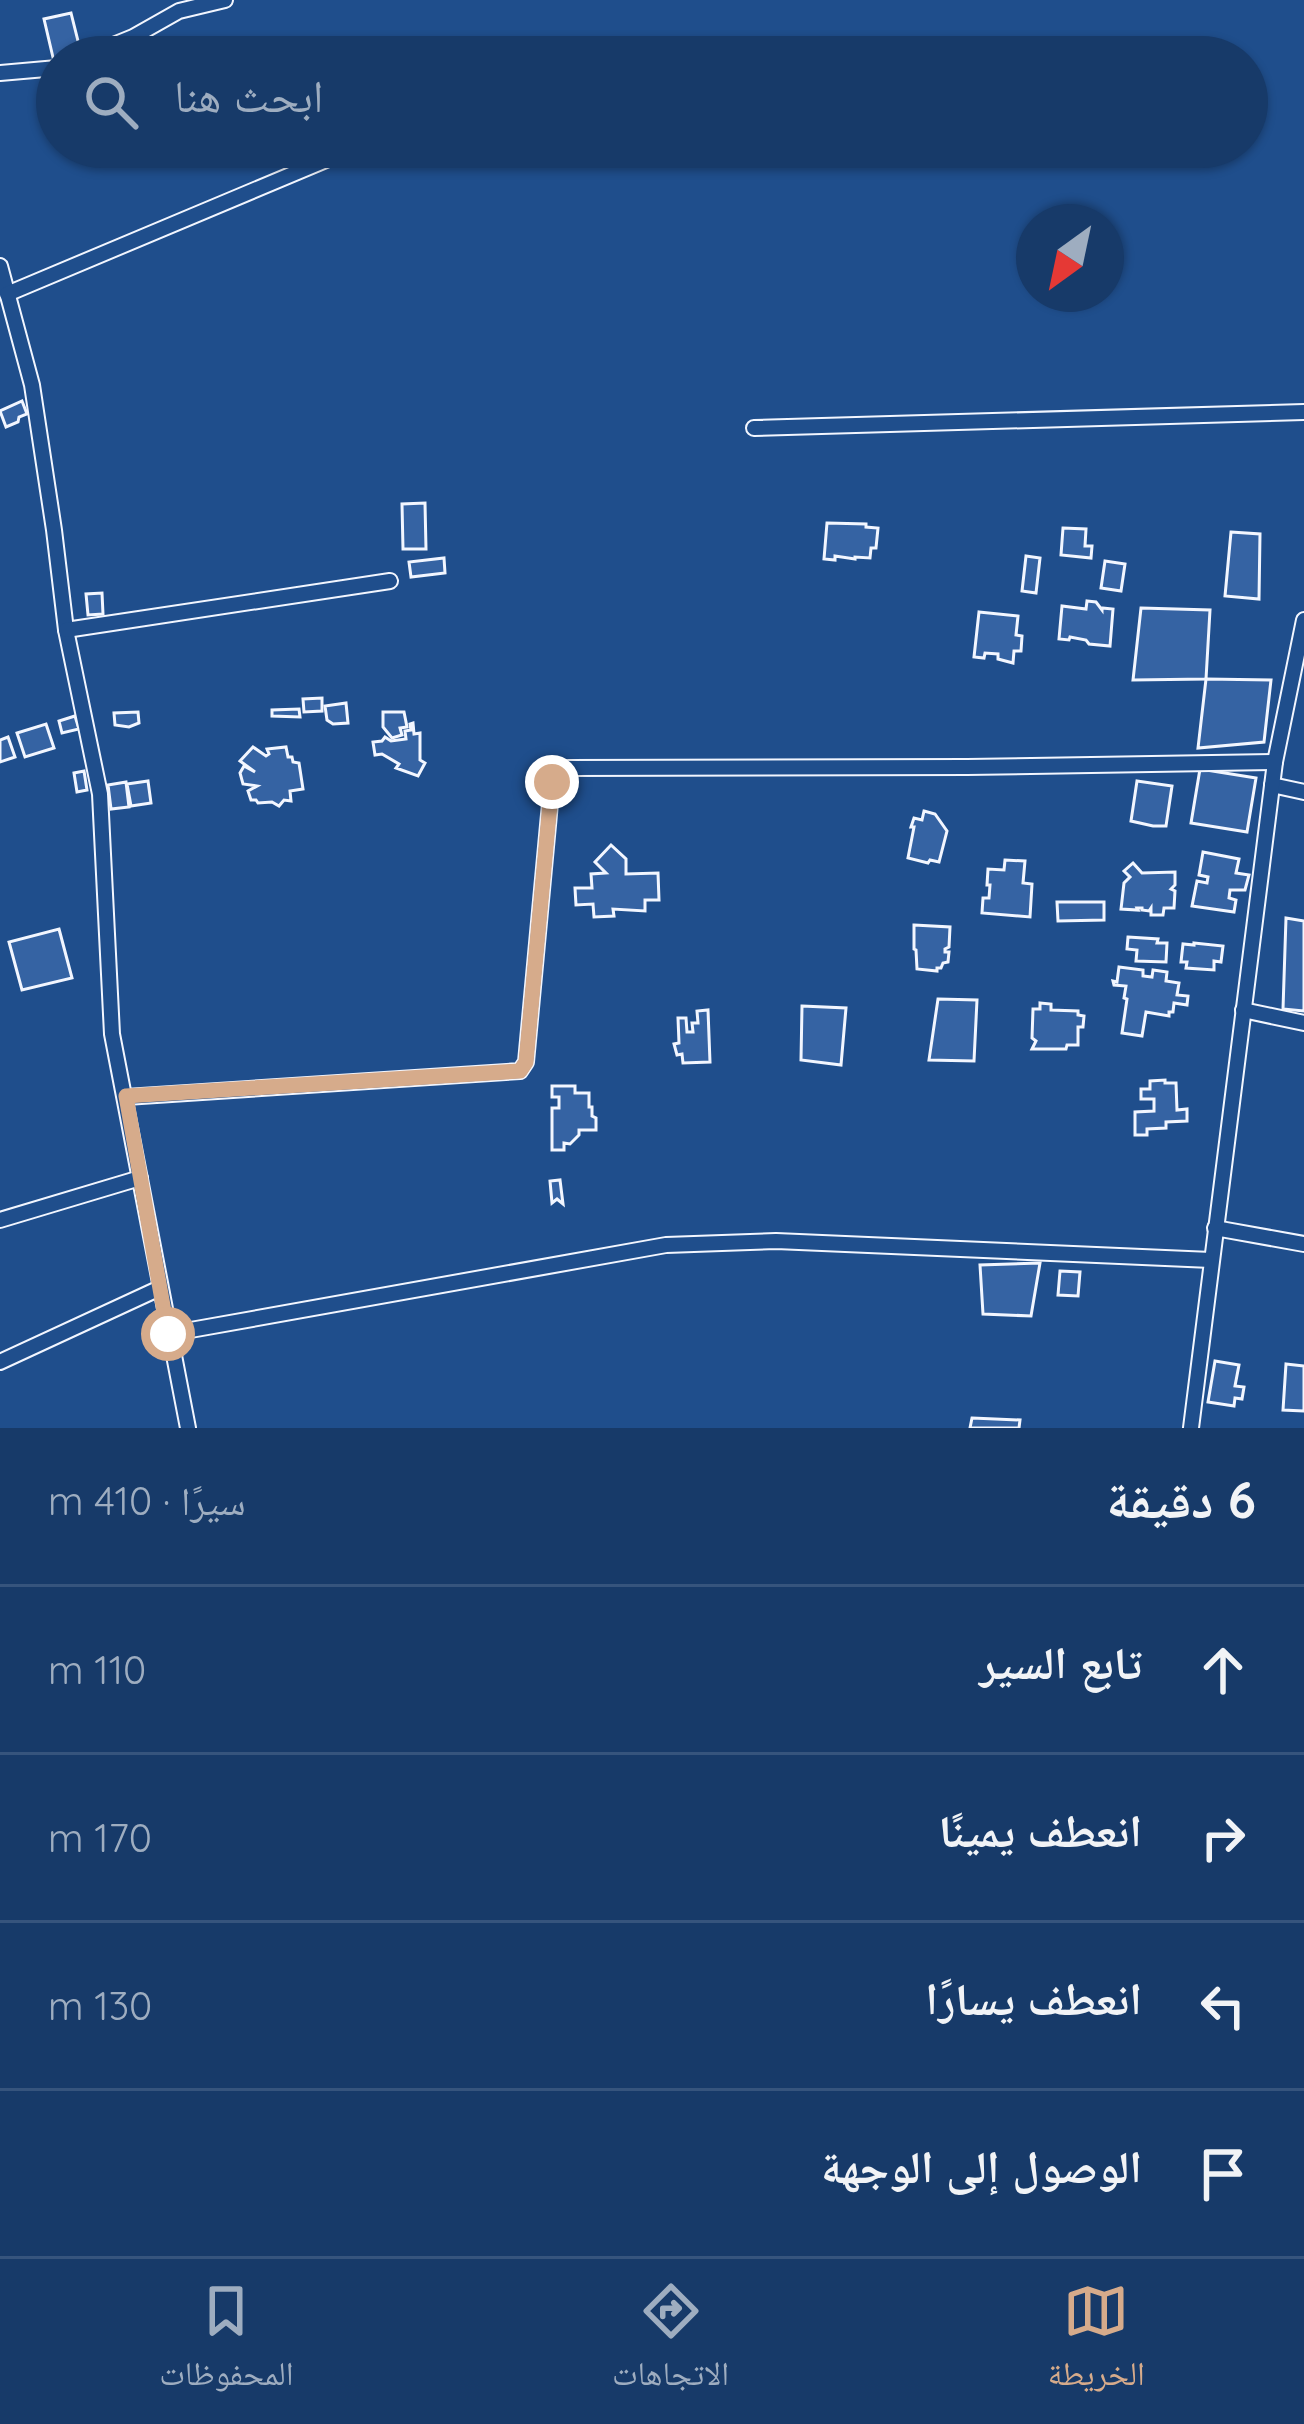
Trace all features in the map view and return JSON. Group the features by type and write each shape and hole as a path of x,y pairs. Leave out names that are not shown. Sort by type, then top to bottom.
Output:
{"street":[{"path":"135,36 179,11 226,0"},
{"path":"0,74 36,70"},
{"path":"7,294 307,168"},
{"path":"0,266 32,385 66,630 100,794 112,1034 188,1428"},
{"path":"754,428 1304,412"},
{"path":"66,630 390,581"},
{"path":"1191,1428 1275,762 1304,620"},
{"path":"126,1096 520,1071 526,1062 552,782 568,768 1275,762"},
{"path":"1272,785 1304,792"},
{"path":"1244,1010 1304,1023"},
{"path":"0,1220 140,1178"},
{"path":"1215,1228 1304,1244"},
{"path":"168,1334 666,1244 776,1241 1211,1260"},
{"path":"0,1362 160,1288"}],"building":[{"path":"71,13 77,36 48,36 44,19"},
{"path":"22,401 27,414 6,427 0,411"},
{"path":"425,503 426,549 403,549 402,504"},
{"path":"827,523 878,528 870,558 824,559"},
{"path":"1063,528 1086,529 1085,546 1092,546 1091,558 1061,555"},
{"path":"1231,532 1260,534 1259,599 1225,596"},
{"path":"1026,556 1040,558 1036,593 1022,591"},
{"path":"444,558 445,573 411,577 409,562"},
{"path":"1105,561 1125,564 1121,591 1101,588"},
{"path":"102,593 103,614 88,615 86,594"},
{"path":"1087,601 1096,602 1102,610 1113,609 1110,646 1059,639 1062,606 1086,609"},
{"path":"1141,608 1210,610 1206,679 1133,680"},
{"path":"979,612 1018,616 1016,635 1022,636 1021,651 1014,651 1013,663 998,659 998,654 974,657"},
{"path":"1206,679 1271,680 1264,742 1198,748"},
{"path":"322,698 322,711 304,712 303,699"},
{"path":"346,703 348,723 327,720 325,706"},
{"path":"299,709 300,717 272,716 272,710"},
{"path":"138,712 139,723 115,725 114,713"},
{"path":"383,712 404,712 407,727 400,728 402,735 392,738 383,727"},
{"path":"75,716 79,729 62,733 59,721"},
{"path":"413,723 414,734 420,733 420,760 425,763 418,776 396,768 399,764 382,754 375,755 373,742 385,737 406,739 405,731"},
{"path":"46,724 54,748 25,757 17,733"},
{"path":"8,737 15,757 0,762 0,740"},
{"path":"253,747 266,756 267,749 286,747 288,757 299,763 303,789 290,791 291,801 284,800 279,806 251,800 248,791 257,786 243,784 240,773 244,766 255,772 240,761"},
{"path":"1200,769 1256,778 1247,832 1191,823"},
{"path":"84,771 87,790 77,792 74,773"},
{"path":"148,781 151,803 131,806 127,784"},
{"path":"1137,781 1172,786 1166,826 1131,821"},
{"path":"126,782 129,807 111,809 108,785"},
{"path":"924,811 935,814 947,831 939,862 908,858 914,818 922,820"},
{"path":"611,845 626,859 626,874 658,873 659,900 645,900 645,911 613,909 614,916 594,917 593,904 576,905 575,888 592,888 591,874 606,873 595,862"},
{"path":"1203,852 1239,859 1236,873 1249,875 1245,890 1230,890 1229,898 1236,900 1234,912 1192,906 1197,881 1207,883 1208,877 1199,875"},
{"path":"1005,860 1025,861 1023,883 1032,884 1030,917 982,913 983,898 989,898 988,869 1004,870"},
{"path":"1133,863 1142,873 1175,872 1174,908 1164,908 1163,915 1151,915 1151,908 1121,909 1124,883 1130,877 1124,871"},
{"path":"1057,902 1104,902 1104,920 1058,921"},
{"path":"1286,918 1304,921 1304,1011 1283,1009"},
{"path":"914,925 950,927 945,949 948,962 937,971 917,969"},
{"path":"59,929 72,978 22,990 9,942"},
{"path":"1128,937 1167,943 1166,962 1136,961 1137,950 1127,949"},
{"path":"1183,944 1223,946 1221,962 1214,961 1214,970 1186,968 1187,962 1181,962"},
{"path":"1119,967 1143,970 1143,976 1152,977 1153,970 1167,972 1166,981 1179,983 1177,995 1188,996 1187,1005 1174,1003 1169,1016 1146,1012 1142,1036 1122,1033 1126,986 1113,981 1117,982"},
{"path":"938,999 977,1000 974,1061 929,1060"},
{"path":"1040,1003 1084,1016 1083,1027 1078,1027 1078,1045 1032,1049 1036,1041 1032,1038 1033,1009 1040,1009"},
{"path":"802,1006 846,1008 841,1065 801,1060"},
{"path":"708,1010 710,1062 683,1063 674,1044 679,1043 678,1018 686,1018 687,1032 693,1032 697,1011"},
{"path":"1150,1081 1176,1083 1177,1110 1187,1109 1187,1121 1166,1122 1166,1128 1135,1135 1135,1112 1154,1111 1154,1099 1141,1099 1141,1089 1150,1089"},
{"path":"552,1086 575,1086 575,1093 589,1093 589,1107 596,1118 596,1130 579,1130 570,1144 564,1143 564,1150 552,1150 552,1108 559,1108 559,1097 552,1097"},
{"path":"560,1180 563,1204 557,1199 552,1203 550,1181"},
{"path":"1040,1263 1031,1316 983,1314 980,1265"},
{"path":"1060,1271 1080,1272 1078,1296 1058,1295"},
{"path":"1215,1361 1239,1365 1235,1386 1244,1387 1242,1399 1235,1398 1234,1406 1208,1402"},
{"path":"1286,1364 1304,1366 1304,1411 1283,1410"},
{"path":"972,1418 1020,1420 1019,1428 970,1428"}],"route":[{"path":"168,1334 126,1096 520,1071 526,1062 552,782"}]}
